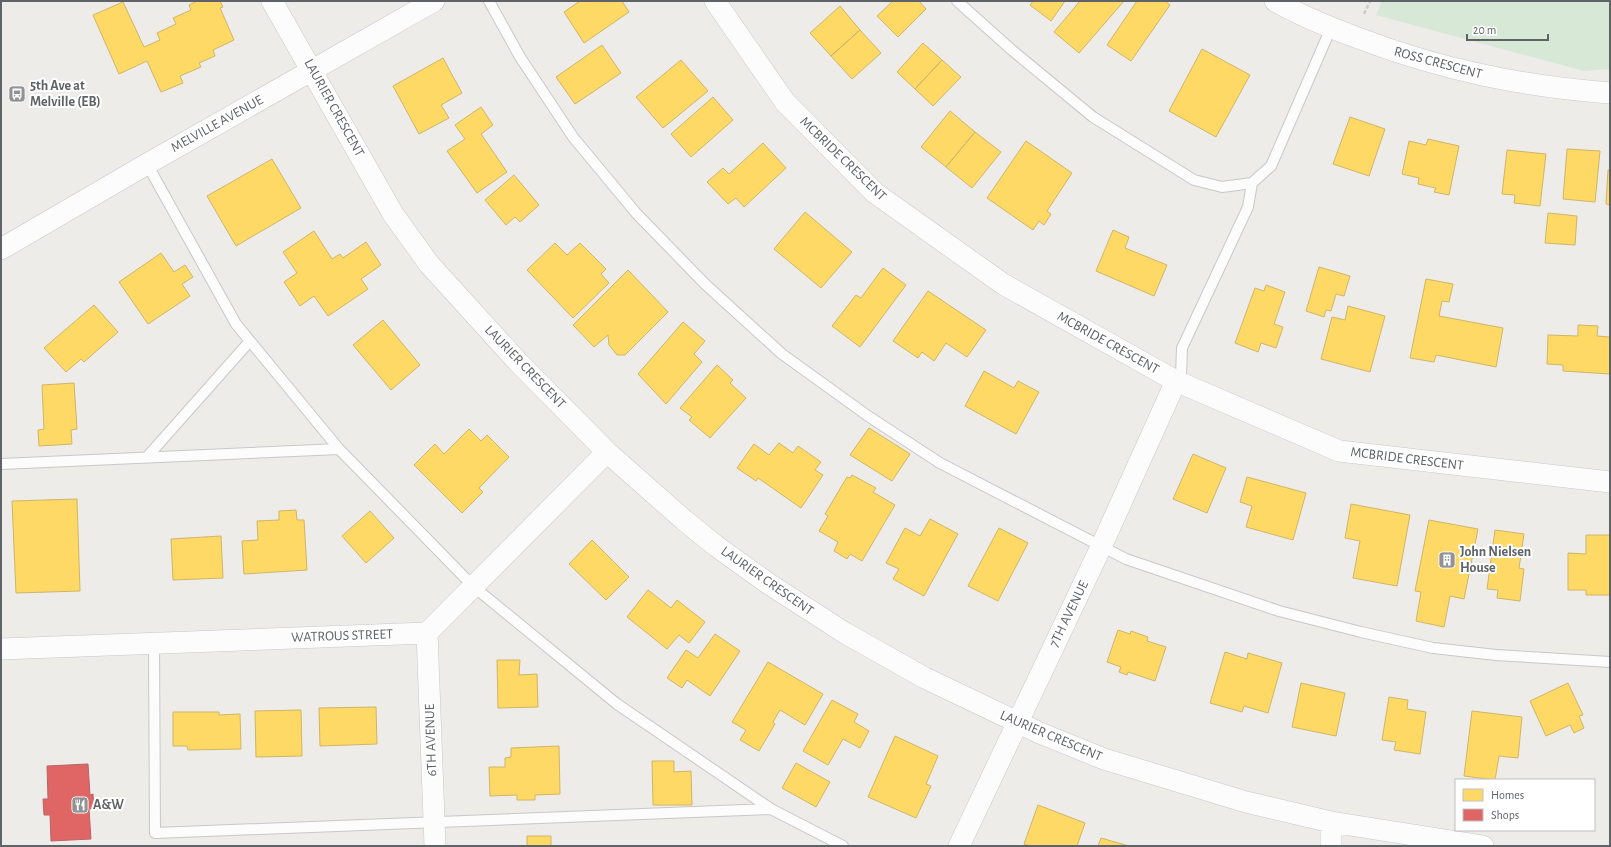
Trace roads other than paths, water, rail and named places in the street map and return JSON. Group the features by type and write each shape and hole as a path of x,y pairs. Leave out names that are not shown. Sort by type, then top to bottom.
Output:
{"street":[{"name":"LAURIER CRESCENT","path":"272,1 313,70 393,214 429,264 518,362 607,452 706,537 776,588 845,633 925,678 1017,722 1104,759 1246,802 1331,822 1483,846"},
{"name":"MELVILLE AVENUE","path":"1,249 434,1"},
{"name":"MCBRIDE CRESCENT","path":"715,1 785,102 875,193 1003,284 1176,381 1339,451 1610,482"},
{"name":"ROSS CRESCENT","path":"1275,1 1331,28 1391,51 1471,74 1571,90 1610,93"},
{"name":"7TH AVENUE","path":"959,846 1101,547 1176,381"},
{"path":"427,633 474,588 607,452"},
{"name":"WATROUS STREET","path":"1,649 427,633"},
{"name":"6TH AVENUE","path":"427,633 435,846"},
{"path":"1331,822 1331,846"}],"lane":[{"path":"489,1 520,57 573,137 636,213 704,284 782,354 868,416 940,463 1126,559 1279,611 1361,632 1433,648 1504,656 1610,662"},
{"path":"957,1 1013,51 1093,117 1194,180 1222,187 1252,183 1272,166 1331,28"},
{"path":"147,164 236,324 339,449 474,588 617,704 771,809 843,846"},
{"path":"1176,381 1181,376 1182,348 1248,207 1252,183"},
{"path":"147,457 250,341"},
{"path":"1,464 339,449"},
{"path":"154,643 155,833 434,824 771,809"}],"place":[{"name":"5th Ave at Melville (EB)","path":"17,94"},
{"name":"John Nielsen House","path":"1447,560"},
{"name":"A&W","path":"80,805"}]}
